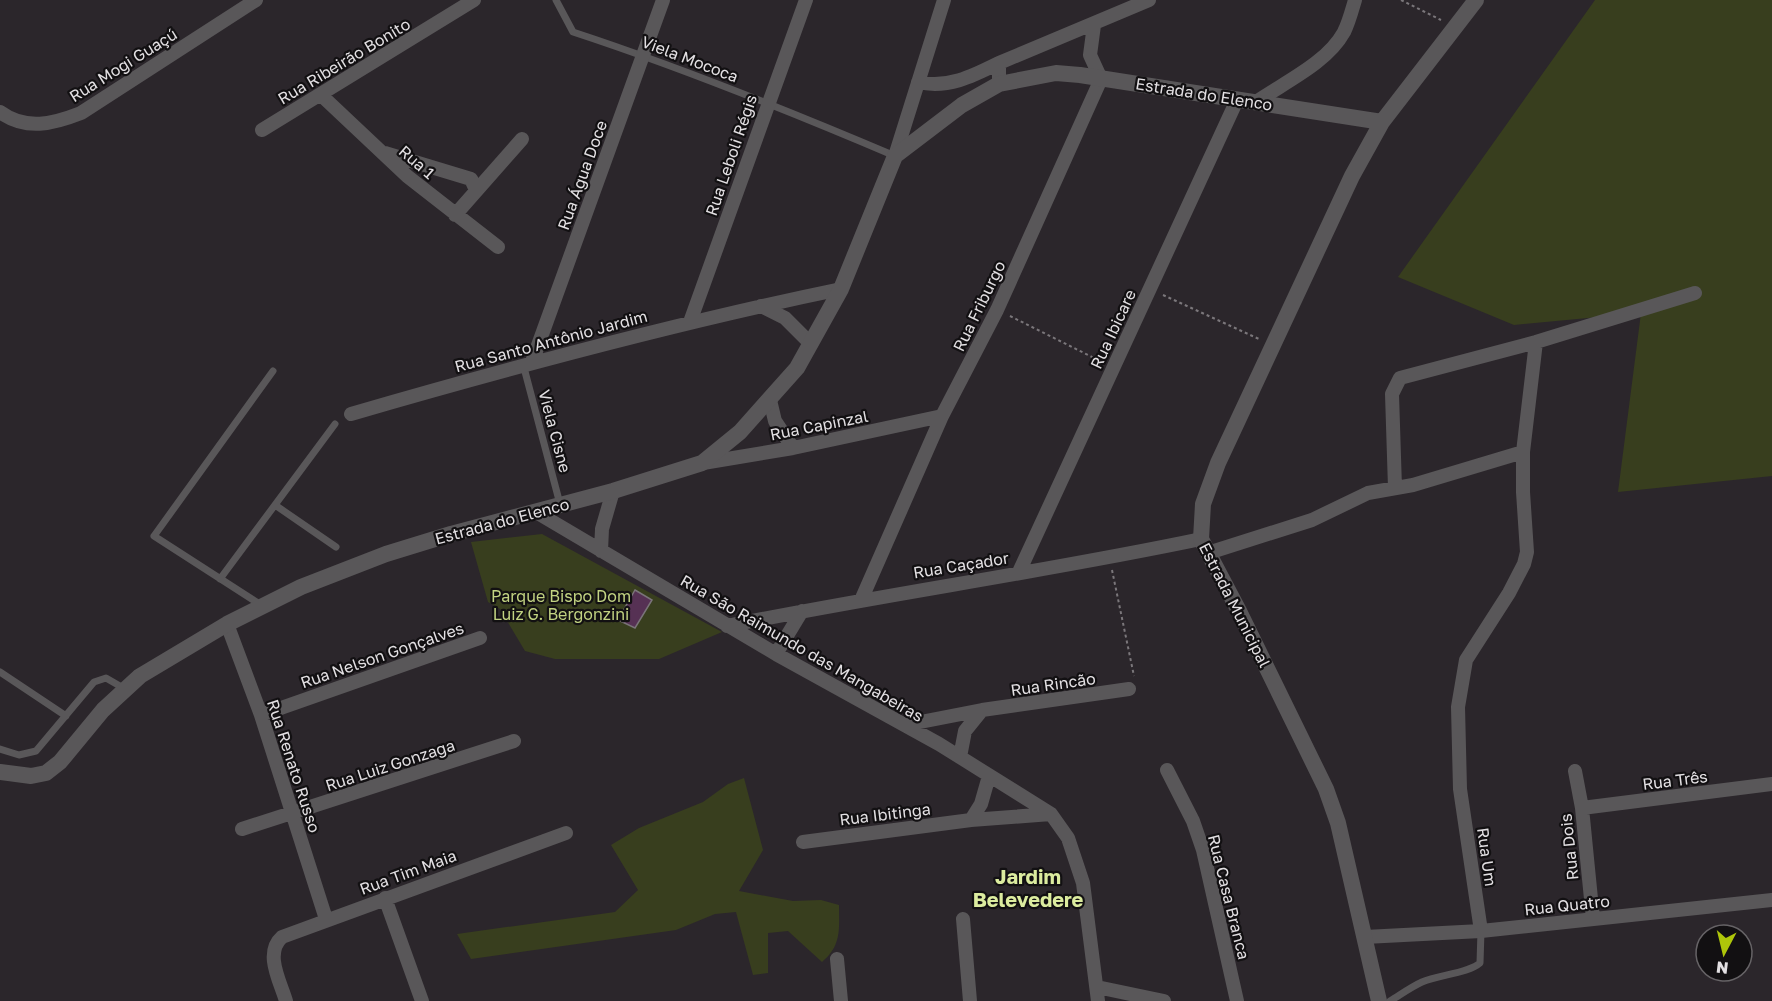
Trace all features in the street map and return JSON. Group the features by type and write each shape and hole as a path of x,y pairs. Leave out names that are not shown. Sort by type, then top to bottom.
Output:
{"street":[{"name":"Rua Mogi Guaçú","path":"0,112 9,119 29,124 55,123 81,113 256,0"},
{"name":"Rua Ribeirão Bonito","path":"262,130 474,0"},
{"name":"Rua Água Doce","path":"528,363 663,0"},
{"name":"Rua Leboli Régis","path":"690,322 767,102 806,0"},
{"name":"Estrada do Elenco","path":"0,772 31,776 46,772 60,762 103,710 140,676 227,624 301,587 386,554 613,491 702,463 740,432 770,400 811,344 841,289 895,156 944,0"},
{"path":"918,82 930,85 961,81 1149,0"},
{"path":"1256,102 1322,61 1344,32 1355,0"},
{"path":"1382,122 1476,0"},
{"path":"1094,25 1090,55 1101,79"},
{"path":"999,63 999,84"},
{"name":"Estrada do Elenco","path":"895,156 962,105 999,84 1056,73 1382,122"},
{"name":"Rua Friburgo","path":"862,598 942,416 997,310 1101,79"},
{"name":"Rua 1","path":"321,95 381,152 498,247"},
{"name":"Rua Ibicare","path":"1019,572 1237,100"},
{"name":"Estrada Municipal","path":"1379,1001 1338,823 1326,789 1239,611 1204,546 1203,504 1208,487 1352,176 1382,122"},
{"path":"455,214 522,139"},
{"path":"381,152 459,173 471,179 476,190"},
{"name":"Rua Santo Antônio Jardim","path":"351,414 528,363 690,322 841,289"},
{"path":"1395,488 1392,394 1400,378 1536,342 1695,293"},
{"path":"761,306 785,318 811,344"},
{"name":"Rua Um","path":"1481,931 1460,789 1458,707 1465,666 1509,593 1524,564 1527,552 1522,492 1523,452 1536,342"},
{"path":"770,400 774,422 793,448"},
{"name":"Rua Capinzal","path":"702,463 793,448 942,416"},
{"name":"Rua Caçador","path":"727,626 862,598 1109,558 1204,546 1312,520 1368,493 1413,485 1523,452"},
{"path":"601,551 602,529 613,491"},
{"name":"Rua São Raimundo das Mangabeiras","path":"536,512 727,626 905,725 1051,814"},
{"path":"776,654 802,611"},
{"name":"Rua Renato Russo","path":"227,624 261,715 326,919"},
{"name":"Rua Nelson Gonçalves","path":"261,715 480,638"},
{"name":"Rua Rincão","path":"905,725 982,710 1129,689"},
{"path":"960,758 965,731 982,710"},
{"name":"Rua Luiz Gonzaga","path":"242,829 292,815 514,741"},
{"name":"Rua Casa Branca","path":"1167,770 1192,821 1203,850 1237,1001"},
{"name":"Rua Dois","path":"1575,771 1582,808 1593,919"},
{"path":"971,820 981,804 989,776"},
{"name":"Rua Três","path":"1582,808 1772,784"},
{"path":"1051,814 1068,838 1083,883 1098,994 1164,1001"},
{"name":"Rua Ibitinga","path":"802,842 971,820 1051,814"},
{"name":"Rua Tim Maia","path":"286,1001 272,954 276,942 282,937 566,833"},
{"path":"385,898 422,1001"},
{"name":"Rua Quatro","path":"1365,937 1481,931 1772,900"},
{"path":"963,919 970,1001"},
{"path":"837,959 841,1001"}],"lane":[{"name":"Viela Mococa","path":"556,0 573,32 643,55 767,102 895,156"},
{"name":"Viela Cisne","path":"528,363 561,505"},
{"path":"263,606 154,536 273,371"},
{"path":"220,579 334,424"},
{"path":"275,505 336,547"},
{"path":"0,672 66,716"},
{"path":"0,749 19,755 36,751 94,682 106,678 126,689"},
{"path":"1390,1001 1421,982 1444,974 1475,968 1480,963 1481,931"}],"path":[{"path":"1401,0 1454,27"},
{"path":"1150,289 1274,346"},
{"path":"997,310 1114,368"},
{"path":"1109,558 1135,684 1129,689"}],"green space":[{"path":"1595,0 1772,0 1772,476 1618,492 1641,313 1514,325 1398,277"},
{"name":"Parque Bispo Dom Luiz G. Bergonzini","path":"542,534 722,632 659,659 555,659 525,651 500,609 488,602 471,542"},
{"path":"744,778 763,850 739,891 793,901 821,900 839,905 839,929 836,943 822,962 788,931 768,933 768,973 753,975 736,912 715,914 676,930 471,959 457,934 615,912 638,890 611,845 639,828 703,802 728,784"}],"building":[{"path":"635,590 652,600 635,628 618,620"}],"district":[{"name":"Jardim Belevedere","path":"1028,888"}]}
